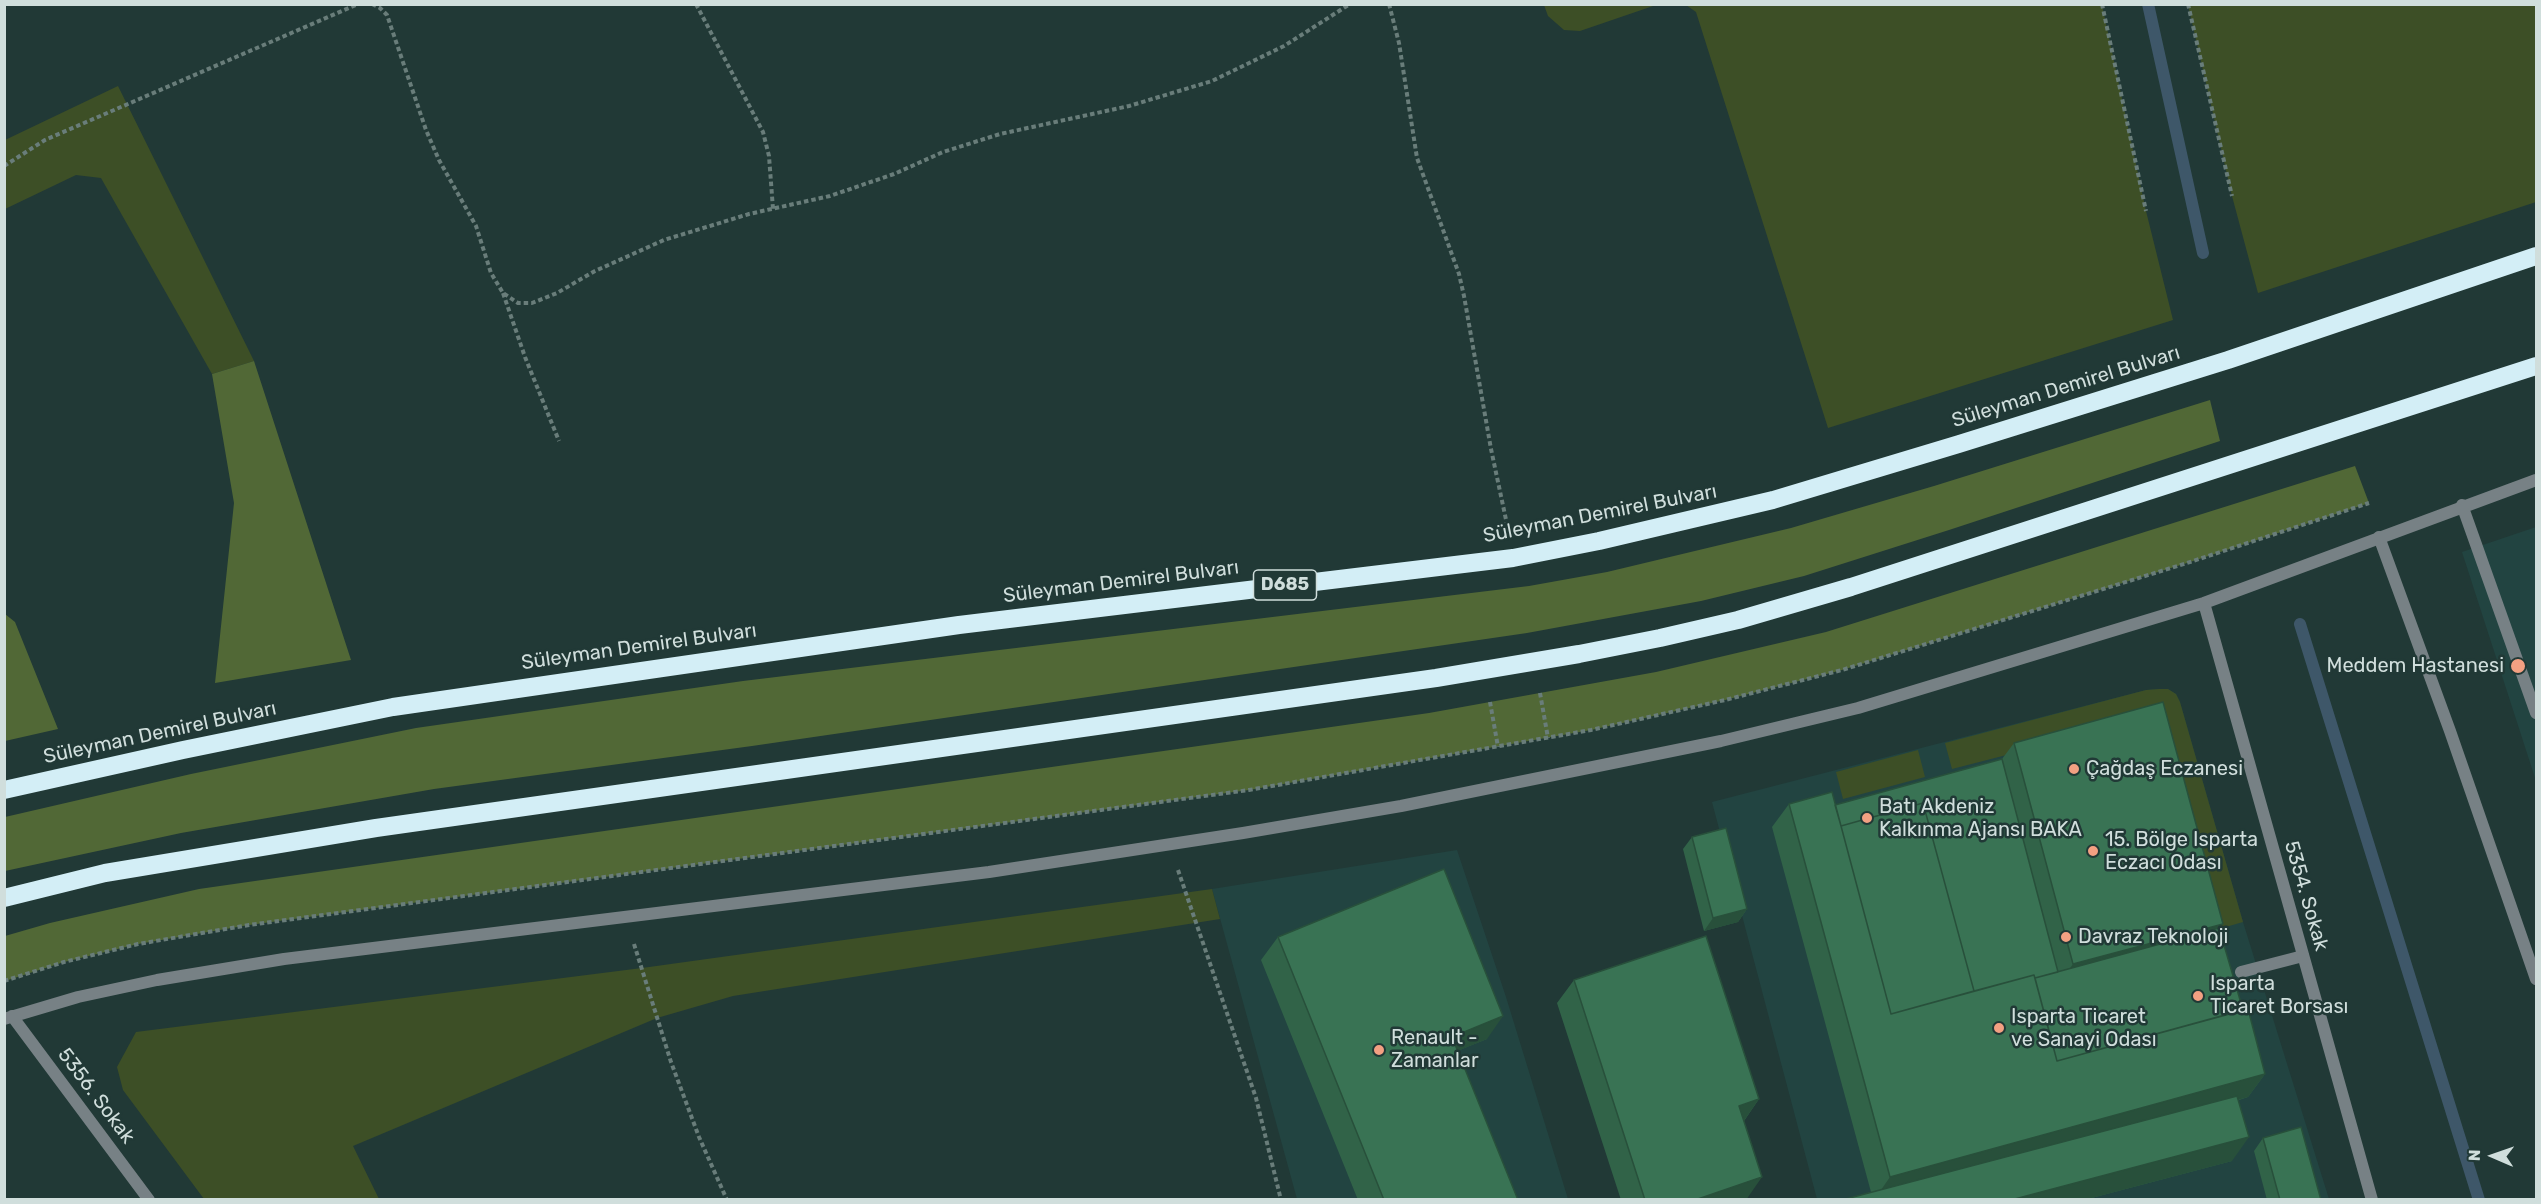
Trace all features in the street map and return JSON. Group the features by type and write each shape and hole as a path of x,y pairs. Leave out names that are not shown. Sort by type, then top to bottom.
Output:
{"highway":[{"name":"Süleyman Demirel Bulvarı","path":"4,790 393,707 959,625 1513,558 1669,526 1773,500 2228,360 2536,256"},
{"path":"4,898 105,873 376,828 1425,679 1579,654 1660,638 1738,620 1851,587 2536,366"}],"street":[{"path":"8,1018 78,997 146,982 261,963 989,872 1169,844 1412,804 1766,730 1858,708 2204,603 2536,480"},
{"path":"2462,506 2536,713"},
{"path":"2379,537 2450,730 2536,979"},
{"name":"5354. Sokak","path":"2204,603 2372,1200"},
{"path":"2241,972 2303,956"},
{"name":"5356. Sokak","path":"8,1018 149,1200"}],"path":[{"path":"4,166 45,141 358,4"},
{"path":"372,4 387,15 426,130 439,160 476,226 491,273 503,292 525,357 559,441"},
{"path":"696,4 763,132 770,156 773,209"},
{"path":"503,292 518,303 532,303 664,240 749,214 830,196 867,184 943,152 1000,134 1129,106 1212,81 1284,46 1350,4"},
{"path":"1389,4 1399,43 1417,158 1451,251 1464,296 1513,558"},
{"path":"2102,4 2146,211"},
{"path":"2188,4 2232,196"},
{"path":"4,981 64,962 138,944 249,925 1249,790 1548,738 1725,700 1842,670 2187,563 2369,503"},
{"path":"1540,693 1548,738"},
{"path":"1490,702 1498,747"},
{"path":"1169,844 1256,1098 1281,1200"},
{"path":"626,917 671,1062 699,1137 727,1200"}],"shaded area":[{"name":"Meddem Hastanesi","path":"2536,527 2536,781 2462,552"},
{"path":"2168,689 2176,694 2180,702 2243,922 2329,1199 1817,1199 1712,802 2146,690"},
{"path":"1457,850 1506,997 1568,1199 1297,1199 1212,889"}],"green space":[{"path":"1544,4 1656,5 1580,31 1564,30 1548,16"},
{"path":"1686,5 2102,5 2146,211 2173,320 1828,428 1696,12"},
{"path":"2188,5 2536,5 2536,202 2258,293 2232,196"},
{"path":"118,86 254,361 212,374 101,178 76,175 5,209 5,140"},
{"path":"254,361 351,660 215,683 234,503 212,374"},
{"path":"2210,400 2220,441 1804,576 1701,601 1527,633 752,746 434,789 181,833 5,871 5,817 191,774 416,728 743,681 1529,586 1607,572 1791,528"},
{"path":"2355,466 2369,503 2187,563 1842,670 1725,700 1591,730 1249,790 249,925 138,944 64,962 5,981 5,936 50,923 199,889 1429,713 1656,672 1826,632"},
{"path":"5,614 15,622 58,729 5,741"},
{"path":"2168,689 2176,694 2180,702 2243,922 2212,931 2022,751 1952,769 1945,743 2146,690"},
{"path":"1918,750 1925,777 1843,799 1836,772"},
{"path":"1212,889 1220,919 733,996 657,1018 353,1146 379,1199 204,1199 123,1090 117,1067 136,1032 642,968"}],"building":[{"path":"2163,702 2223,924 2073,964 2014,743"},
{"path":"2002,759 2058,972 2035,978 2034,975 1974,991 1923,803 1841,826 1835,805"},
{"path":"1832,792 1891,1014 2034,975 2057,1061 2248,1009 2265,1074 1890,1177 1789,804"},
{"path":"1923,803 1974,991 1891,1014 1841,826"},
{"path":"1726,828 1747,909 1713,918 1692,837"},
{"name":"Renault - Zamanlar","path":"1444,869 1503,1016 1452,1037 1518,1200 1384,1200 1278,937"},
{"path":"2219,928 2243,1010 2057,1061 2035,978"},
{"path":"1706,936 1759,1099 1739,1106 1762,1177 1695,1200 1645,1200 1574,980"},
{"path":"2237,1096 2249,1137 2011,1200 1842,1200"},
{"path":"2301,1127 2321,1200 2280,1200 2263,1138"}],"waterway":[{"path":"2148,4 2203,253"},
{"path":"2300,624 2479,1200"}],"place":[{"name":"Meddem Hastanesi","path":"2518,666"},
{"name":"Çağdaş Eczanesi","path":"2074,769"},
{"name":"Batı Akdeniz Kalkınma Ajansı BAKA","path":"1867,818"},
{"name":"15. Bölge Isparta Eczacı Odası","path":"2093,851"},
{"name":"Davraz Teknoloji","path":"2066,937"},
{"name":"Isparta Ticaret Borsası","path":"2198,996"},
{"name":"Isparta Ticaret ve Sanayi Odası","path":"1999,1028"},
{"name":"Renault - Zamanlar","path":"1379,1050"}]}
